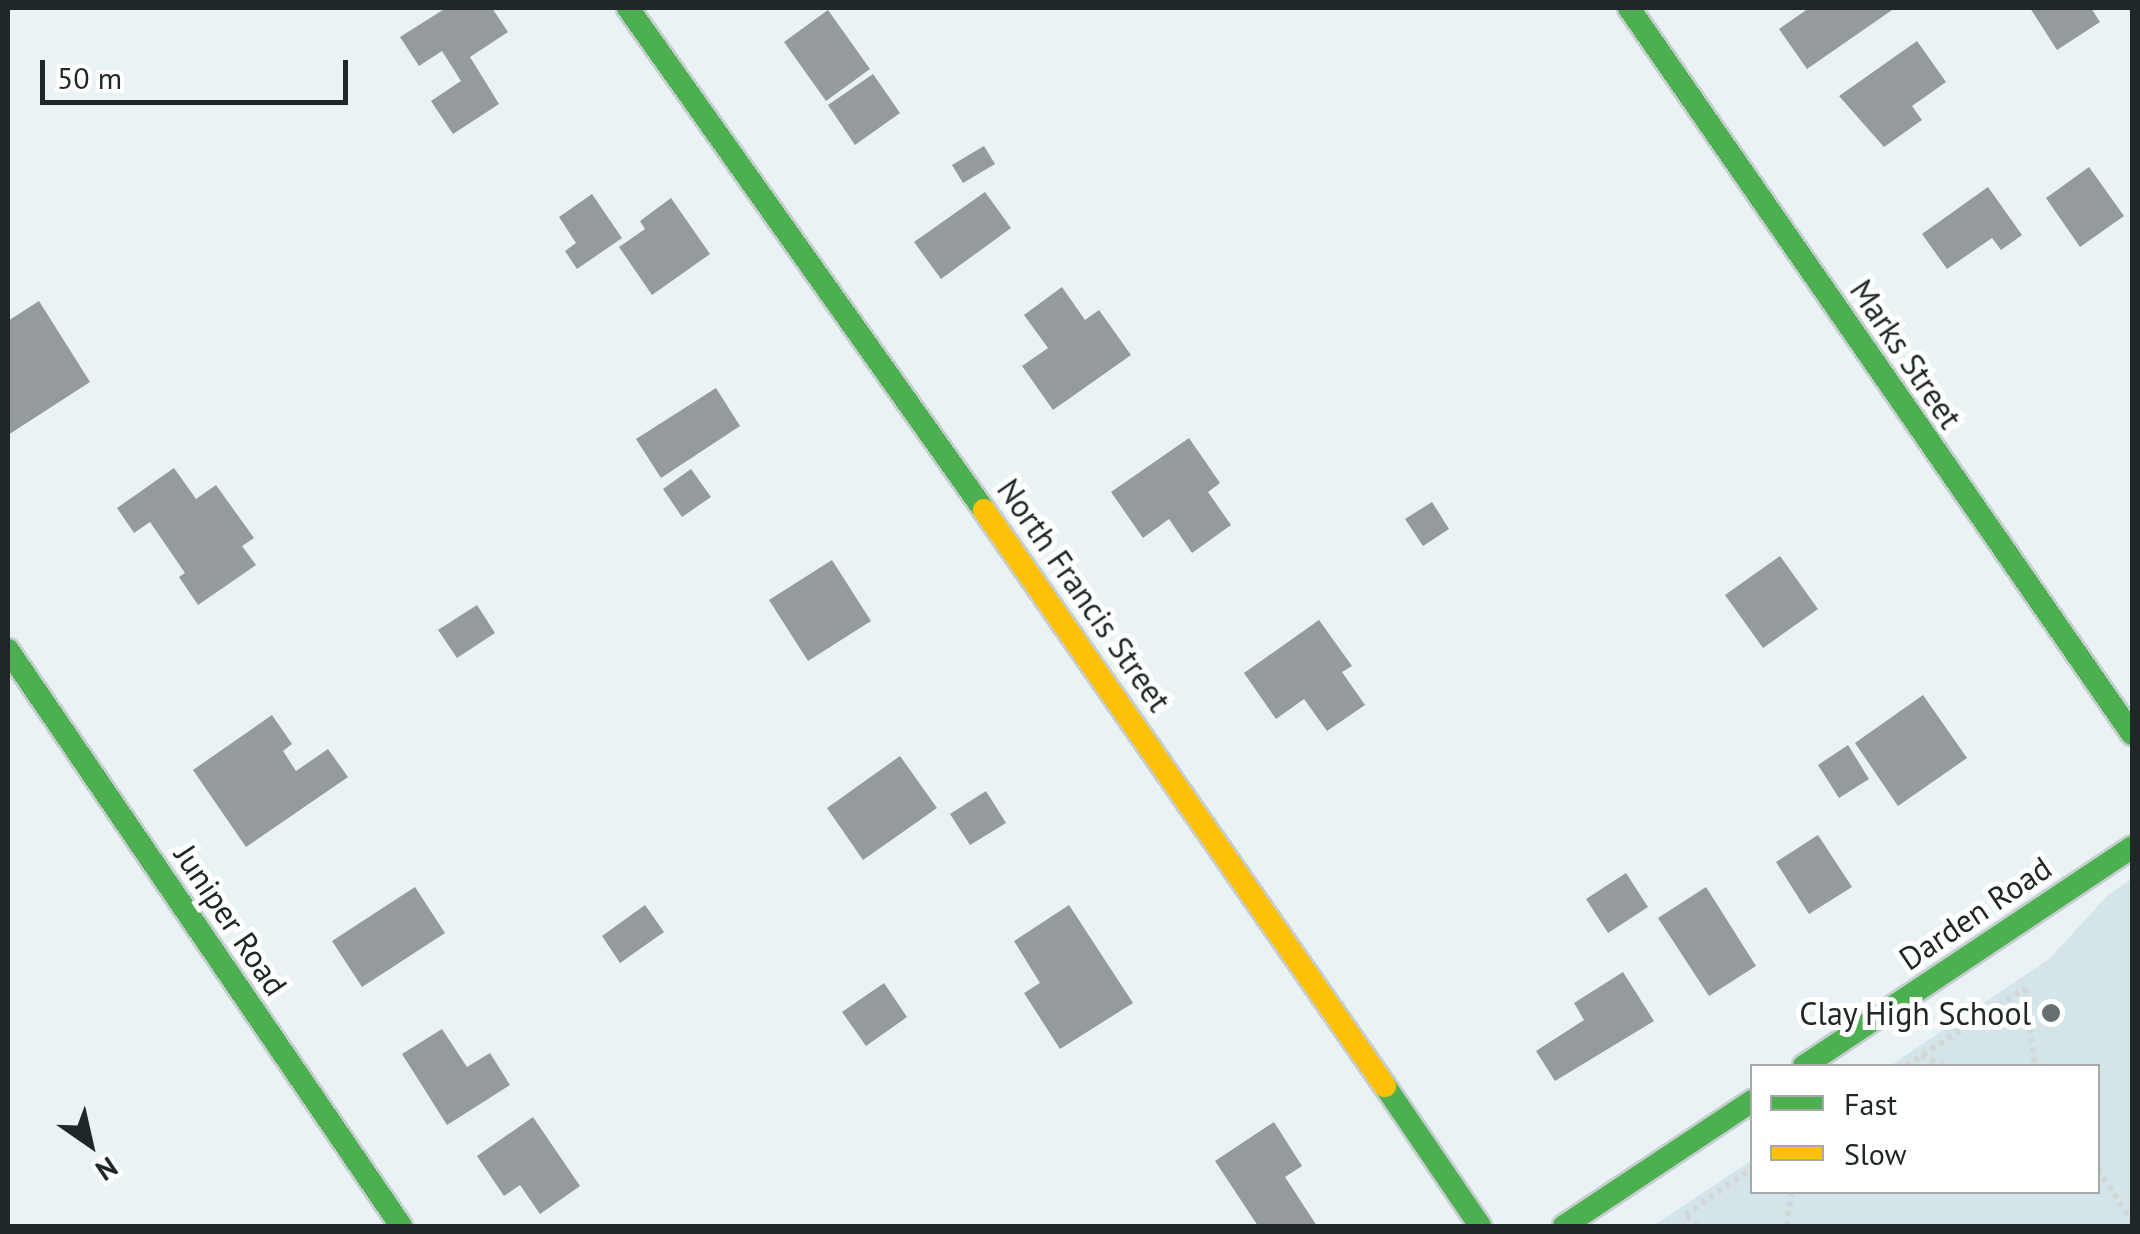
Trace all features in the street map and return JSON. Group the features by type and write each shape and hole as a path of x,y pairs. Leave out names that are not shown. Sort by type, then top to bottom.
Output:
{"street":[{"name":"North Francis Street","path":"628,8 1182,789 1480,1226"},
{"name":"Marks Street","path":"1630,8 2092,685 2132,734"},
{"name":"Juniper Road","path":"8,650 402,1226"},
{"name":"Darden Road","path":"1807,1064 2132,848"},
{"path":"1564,1226 1750,1102"}],"path":[{"path":"1909,1064 2025,988 2035,1064"},
{"path":"1921,1056 1943,1064"},
{"path":"1698,1226 1684,1215 1750,1169"},
{"path":"2100,1173 2132,1222"},
{"path":"1786,1226 1792,1194"}],"shaded area":[{"name":"Clay High School","path":"2132,879 2132,1226 1653,1226 1750,1161 1750,1194 2100,1194 2100,1064 1893,1064 2049,959 2108,895"}],"building":[{"path":"446,8 492,8 508,32 470,57 499,104 453,134 431,101 461,81 442,51 419,66 400,37"},
{"path":"1809,8 1895,8 1807,69 1779,29"},
{"path":"2030,8 2091,8 2100,22 2057,50"},
{"path":"828,10 870,69 826,101 784,42"},
{"path":"1917,41 1946,82 1912,106 1922,120 1884,147 1839,96"},
{"path":"873,74 900,113 855,145 828,105"},
{"path":"984,146 995,164 963,183 952,165"},
{"path":"2089,167 2124,216 2080,247 2046,198"},
{"path":"1988,187 2022,235 2001,250 1992,238 1947,269 1922,234"},
{"path":"985,192 1011,228 941,279 914,242"},
{"path":"592,194 622,238 577,269 565,251 576,243 559,217"},
{"path":"671,198 710,254 652,295 619,247 645,229 640,221"},
{"path":"1062,287 1085,320 1099,310 1131,355 1053,410 1022,366 1048,348 1024,315"},
{"path":"39,301 90,382 8,435 8,321"},
{"path":"716,388 740,426 661,478 636,439"},
{"path":"1189,438 1220,483 1208,492 1231,525 1192,553 1169,519 1143,538 1111,492"},
{"path":"174,468 196,499 216,485 254,538 242,546 256,565 198,605 179,577 185,573 150,522 134,533 117,508"},
{"path":"691,469 711,497 682,517 663,489"},
{"path":"1432,502 1449,529 1423,546 1405,519"},
{"path":"1780,556 1818,609 1763,648 1725,595"},
{"path":"832,560 871,621 808,661 769,600"},
{"path":"477,605 495,633 457,658 438,630"},
{"path":"1319,620 1352,666 1342,672 1365,705 1327,731 1304,699 1276,719 1244,673"},
{"path":"1923,695 1967,758 1898,806 1855,743"},
{"path":"272,715 292,744 283,751 296,771 328,749 348,777 246,847 193,770"},
{"path":"1848,745 1869,779 1839,798 1818,765"},
{"path":"900,756 937,808 863,860 827,808"},
{"path":"986,791 1006,823 970,845 950,814"},
{"path":"1818,835 1852,887 1809,914 1776,862"},
{"path":"1626,873 1648,907 1608,933 1586,899"},
{"path":"415,887 445,933 362,987 332,941"},
{"path":"1706,887 1756,966 1709,996 1658,918"},
{"path":"645,905 664,932 620,963 602,936"},
{"path":"1069,905 1133,1003 1060,1049 1024,993 1040,983 1014,941"},
{"path":"1623,972 1654,1021 1555,1081 1536,1051 1584,1020 1574,1003"},
{"path":"884,983 907,1017 866,1046 842,1012"},
{"path":"442,1029 467,1067 490,1053 510,1085 447,1125 402,1054"},
{"path":"533,1117 580,1186 540,1214 520,1185 504,1196 477,1156"},
{"path":"1274,1122 1302,1166 1285,1177 1317,1226 1258,1226 1215,1161"}],"traffic: fast":[{"path":"628,8 984,510"},
{"path":"1629,8 2132,734"},
{"path":"8,650 401,1226"},
{"path":"1807,1064 2132,847"},
{"path":"1385,1086 1480,1226"},
{"path":"1564,1226 1750,1102"}],"traffic: slow":[{"path":"984,510 1385,1086"}],"place":[{"name":"Clay High School","path":"2051,1013"}]}
